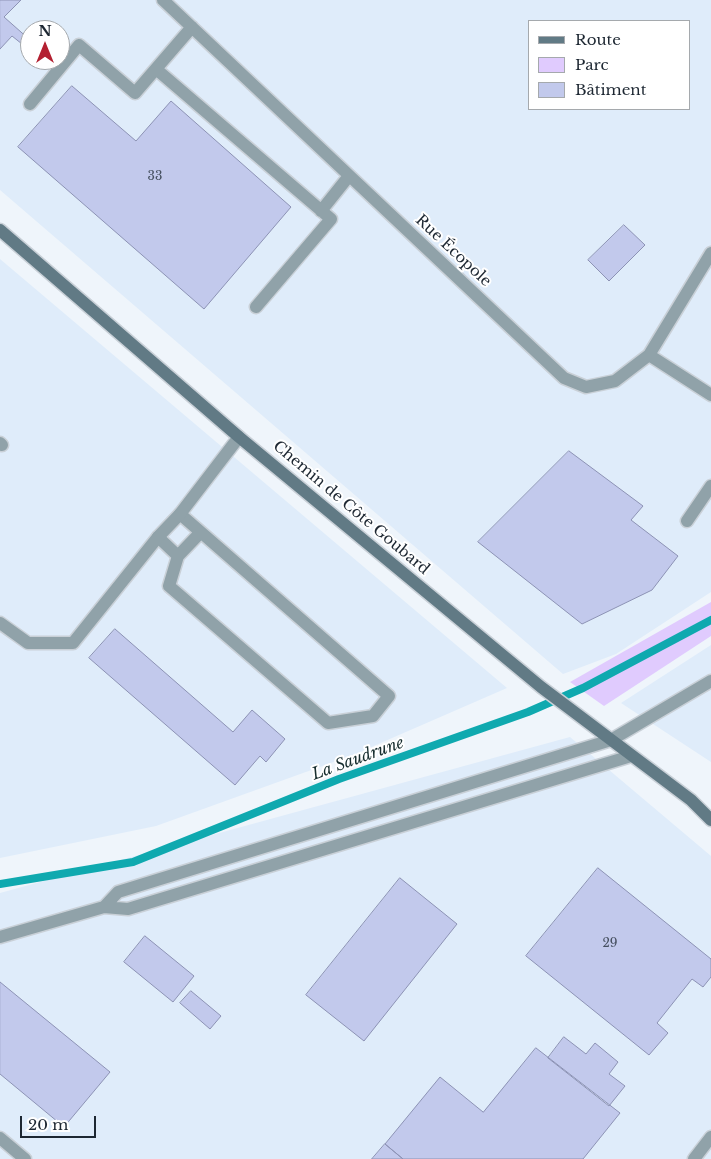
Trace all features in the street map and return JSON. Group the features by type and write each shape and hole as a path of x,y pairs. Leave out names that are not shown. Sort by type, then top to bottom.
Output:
{"main road":[{"name":"Chemin de Côte Goubard","path":"0,230 239,437 541,687 691,800 711,820"},
{"name":"Chemin de Côte Goubard","path":"691,800 711,810"}],"street":[{"name":"Rue Écopole","path":"163,0 564,378 586,387 615,381 649,356 711,254"},
{"path":"30,104 79,45 135,93 192,27"},
{"path":"156,69 331,219 256,307"},
{"path":"321,211 349,176"},
{"path":"649,356 711,395"},
{"path":"0,623 28,643 73,643 158,537 180,514 239,437"},
{"path":"687,521 711,486"},
{"path":"180,514 389,696 373,716 328,723 169,586 178,556 200,533"},
{"path":"158,537 178,556"},
{"path":"104,907 118,892 611,740 711,681"},
{"path":"0,937 104,907 128,910 631,756"},
{"path":"694,1159 711,1137"},
{"path":"0,1138 25,1159"}],"shaded area":[{"path":"0,0 711,0 711,592 616,654 563,674 0,190"},
{"path":"0,259 507,688 353,755 156,826 0,858"},
{"path":"711,645 711,762 621,703"},
{"path":"570,737 711,856 711,1159 0,1159 0,893"}],"green space":[{"path":"711,602 711,636 604,706 570,682"}],"building":[{"path":"0,0 21,0 4,17 20,31 20,42 12,36 0,49"},
{"path":"72,86 136,141 171,101 291,207 204,309 18,147"},
{"path":"624,225 645,245 609,281 588,260"},
{"path":"569,451 643,506 631,520 678,556 652,590 582,624 478,542"},
{"path":"115,629 233,732 252,710 285,739 266,762 260,756 235,785 89,658"},
{"path":"598,868 711,959 711,977 703,987 692,979 657,1023 668,1033 649,1055 526,956"},
{"path":"400,878 457,924 364,1041 306,995"},
{"path":"145,936 194,976 173,1002 124,962"},
{"path":"0,982 110,1072 64,1127 0,1074"},
{"path":"191,991 221,1016 210,1029 180,1003"},
{"path":"564,1037 586,1054 595,1043 618,1062 609,1074 625,1086 609,1106 548,1058"},
{"path":"536,1048 620,1113 583,1159 403,1159 385,1144 440,1077 483,1112"},
{"path":"385,1144 403,1159 372,1159"}],"waterway":[{"name":"La Saudrune","path":"0,884 133,862 339,779 528,712 583,688 711,620"}]}
